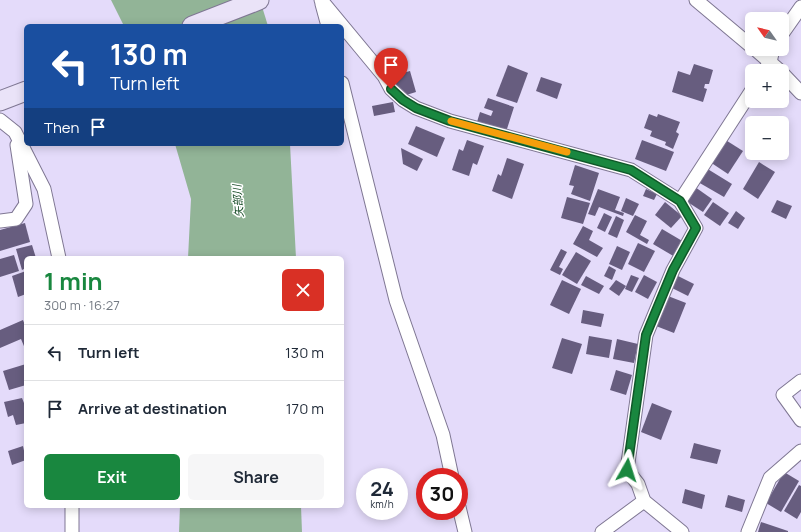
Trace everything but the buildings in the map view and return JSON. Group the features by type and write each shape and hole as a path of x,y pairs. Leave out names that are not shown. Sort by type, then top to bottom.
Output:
{"main road":[{"path":"197,24 259,0"},
{"path":"1,101 24,92"}],"street":[{"path":"321,0 327,24"},
{"path":"321,0 341,24"},
{"path":"696,0 745,41"},
{"path":"789,24 801,7"},
{"path":"344,28 384,76 391,89 403,100 416,108 450,121 631,170 680,201 696,228 673,270 646,335 627,470 638,484 644,501 682,532"},
{"path":"789,80 801,93"},
{"path":"344,91 396,300 443,435 450,468"},
{"path":"680,201 745,101"},
{"path":"0,120 15,132 44,189 59,256"},
{"path":"0,221 16,219 26,204 15,132"},
{"path":"801,381 783,395 801,420"},
{"path":"748,532 770,478 801,451"},
{"path":"602,532 644,501"},
{"path":"72,508 72,532"},
{"path":"462,520 465,532"}],"water":[{"path":"111,0 260,0 267,24 123,24"},
{"name":"矢部川","path":"176,146 290,146 296,256 188,256 191,199"},
{"path":"180,508 301,508 302,532 179,532"}],"slow traffic":[{"path":"451,121 567,152"}],"route":[{"path":"391,89 403,100 416,108 450,121 631,170 680,201 696,228 673,270 646,335 627,470"}]}
